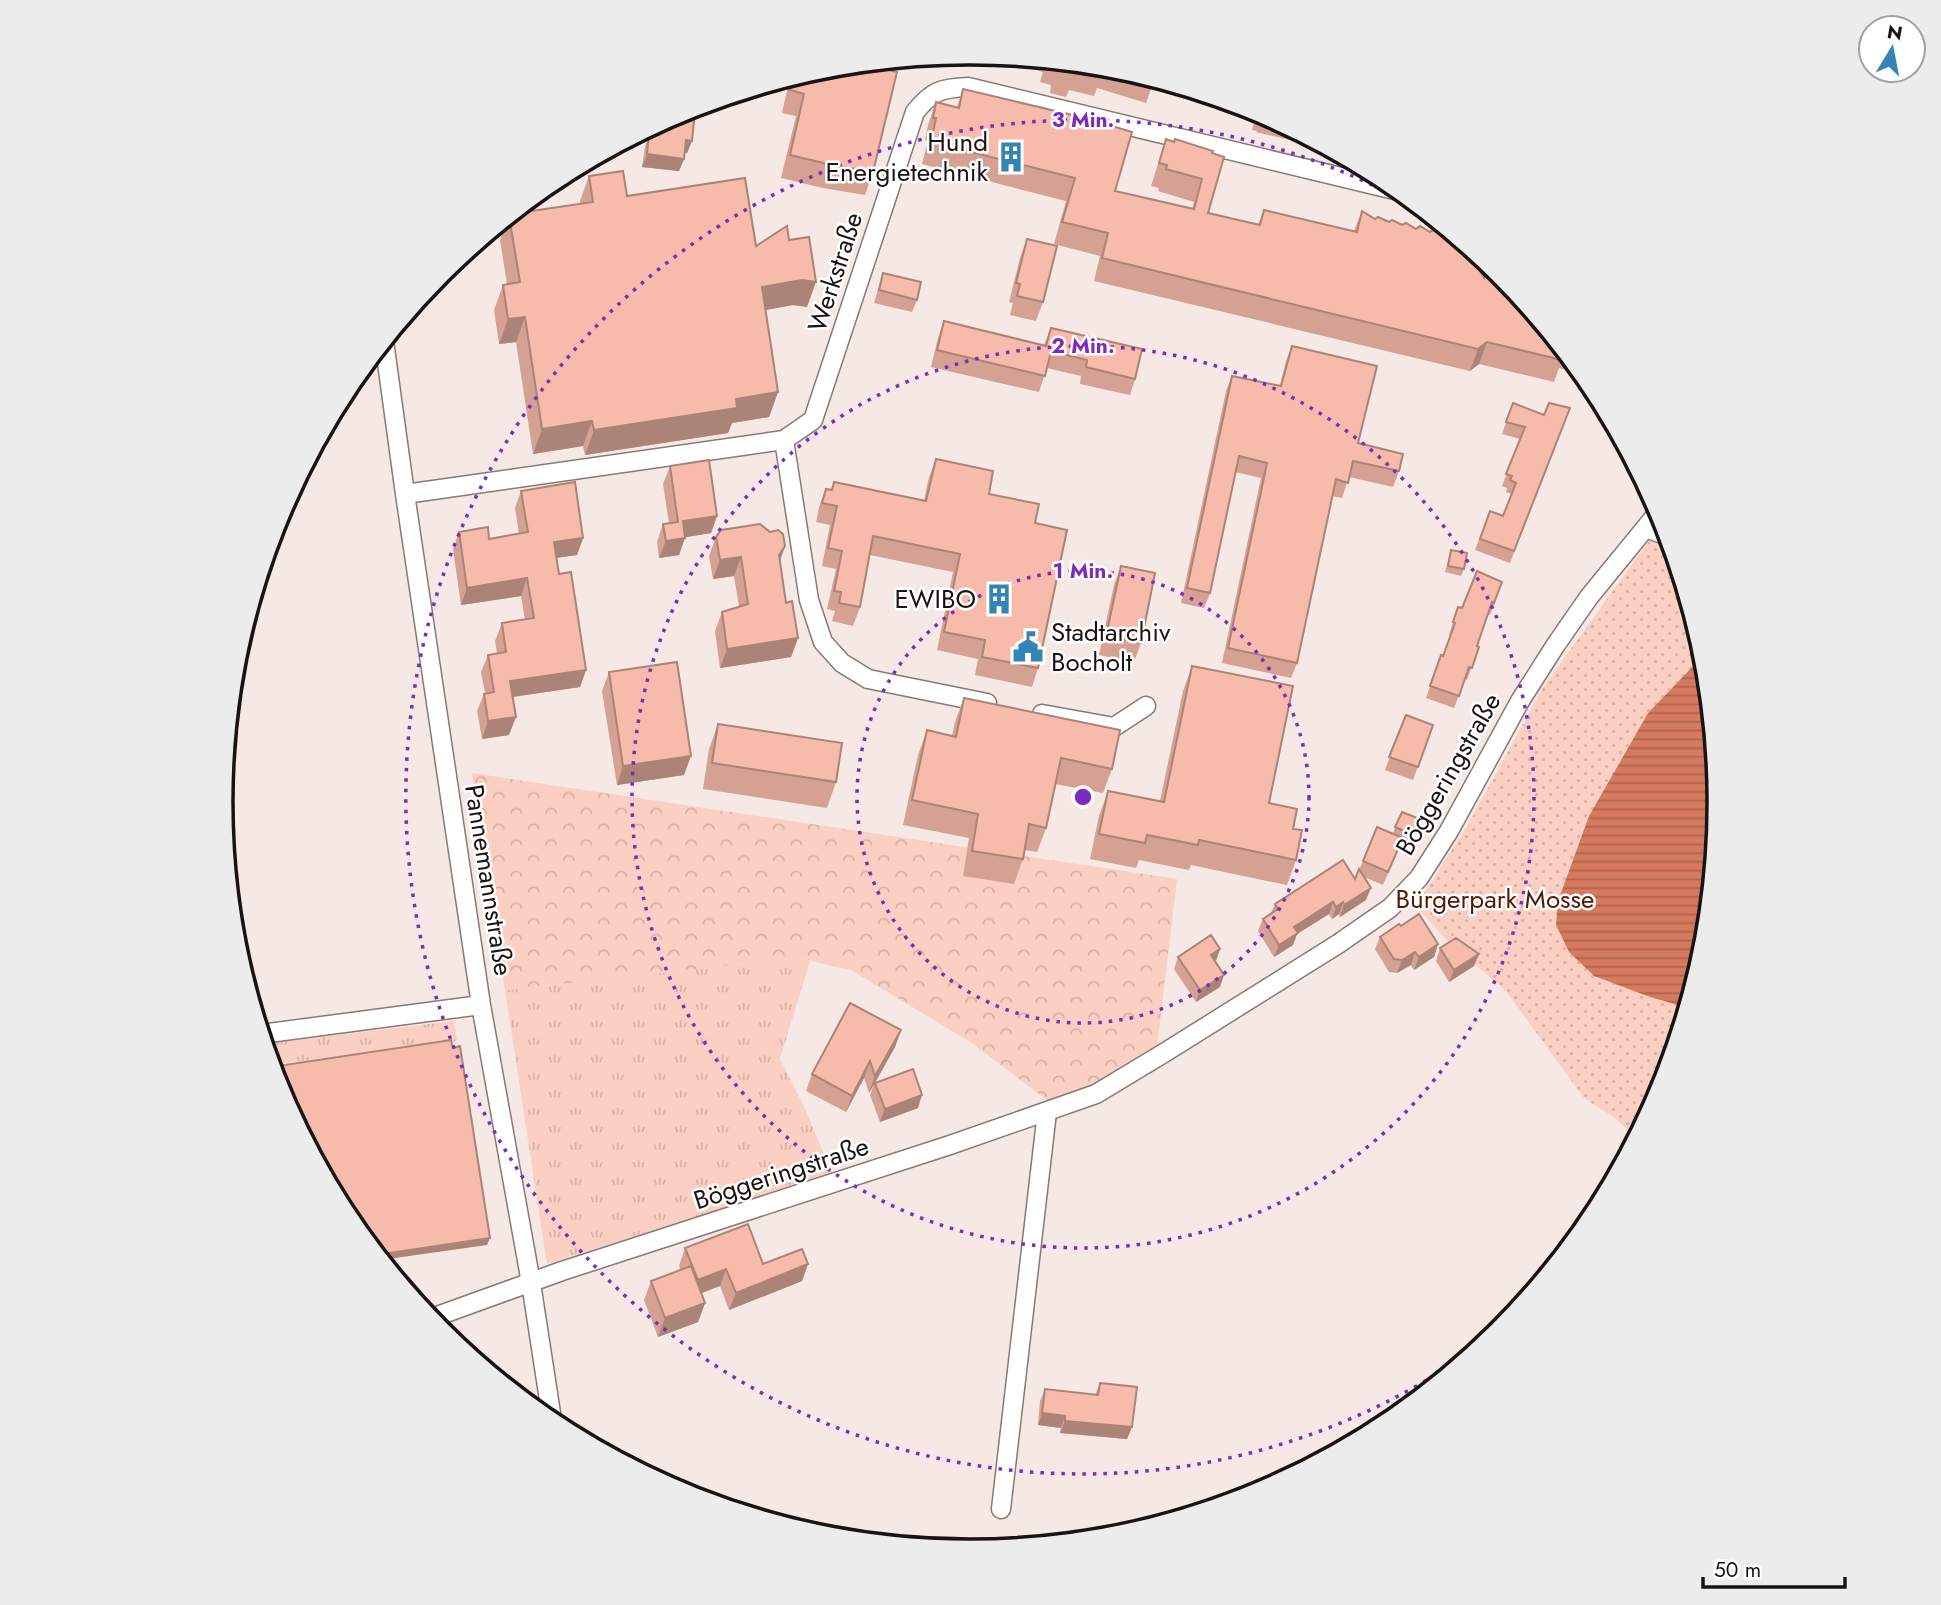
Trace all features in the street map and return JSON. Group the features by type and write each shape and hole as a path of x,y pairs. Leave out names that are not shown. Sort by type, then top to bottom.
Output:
{"street":[{"name":"Werkstraße","path":"405,494 784,440 813,420 915,111 935,92 968,87 1373,185"},
{"name":"Pannemannstraße","path":"386,352 481,1005 531,1283 550,1409"},
{"path":"784,440 809,600 823,642 842,663 868,679 1002,706"},
{"name":"Böggeringstraße","path":"440,1315 1096,1094 1327,951 1390,908 1419,878 1520,701 1555,646 1589,597 1652,520"},
{"path":"1646,528 1657,532"},
{"path":"1029,712 1114,727 1146,706"},
{"path":"270,1033 481,1005"},
{"path":"1001,1509 1047,1112"}],"green space":[{"name":"Bürgerpark Mosse","path":"1649,541 1661,545 1683,612 1695,664 1648,713 1589,816 1558,901 1556,925 1569,952 1594,976 1679,1005 1652,1085 1630,1132 1615,1118 1584,1098 1506,991 1448,942 1416,906 1466,828 1544,686"},
{"path":"472,773 1177,879 1157,1047 1074,1095 1047,1100 972,1043 851,970 798,958 505,990"},
{"path":"798,958 810,961 780,1059 833,1175 547,1264 505,990"},
{"path":"454,1021 457,1041 281,1064 273,1043"}],"shaded area":[{"path":"1695,664 1707,754 1707,851 1694,946 1679,1005 1594,976 1569,952 1556,925 1558,901 1589,816 1648,713"}],"building":[{"path":"874,71 897,72 873,172 790,155 804,94 790,90 791,88 827,79"},
{"path":"963,89 1132,132 1115,191 1194,209 1202,179 1166,169 1167,165 1159,163 1166,139 1174,142 1175,139 1224,157 1208,213 1260,225 1264,210 1357,232 1362,211 1375,219 1378,217 1389,222 1392,220 1402,225 1406,223 1416,229 1420,226 1430,232 1433,230 1457,248 1479,269 1484,278 1485,274 1492,281 1561,360 1487,342 1478,349 1102,258 1108,233 1062,222 1075,178 931,142 936,102 959,108"},
{"path":"688,121 694,121 692,141 686,140 684,159 647,154 649,139"},
{"path":"623,171 627,196 745,178 756,246 787,226 789,240 809,237 816,282 802,280 762,287 778,392 736,399 737,408 594,430 592,421 542,429 525,317 508,319 503,285 520,282 511,226 529,211 593,202 589,176"},
{"path":"1027,239 1057,246 1043,302 1017,296 1020,284 1016,283"},
{"path":"883,273 921,282 917,300 879,290"},
{"path":"944,321 1046,346 1051,328 1142,349 1135,379 1086,367 1087,360 1051,351 1045,376 937,350"},
{"path":"1292,346 1377,366 1358,443 1403,454 1399,471 1353,461 1348,483 1336,479 1297,663 1228,648 1267,463 1239,456 1210,593 1187,588 1232,376 1281,386"},
{"path":"1513,403 1544,415 1549,403 1570,408 1514,551 1480,539 1490,511 1503,516 1516,483 1510,480 1512,476 1506,474 1525,427 1506,422"},
{"path":"936,459 993,471 989,494 1039,504 1035,523 1067,530 1038,668 982,657 985,640 944,632 960,554 873,536 860,607 839,603 841,592 834,591 842,551 828,548 837,506 822,503 826,489 832,490 834,482 926,501"},
{"path":"709,460 717,516 683,521 685,538 666,541 663,524 678,522 670,466"},
{"path":"575,482 583,538 554,542 559,574 571,572 586,670 510,681 516,717 488,721 484,694 494,692 488,655 506,652 502,623 534,618 527,578 467,588 459,532 488,527 489,539 528,532 521,491"},
{"path":"760,524 770,532 778,530 783,534 785,546 779,555 786,603 792,601 798,638 727,649 722,612 748,604 741,557 720,560 716,537 721,530"},
{"path":"1451,550 1467,553 1464,569 1448,566"},
{"path":"1121,566 1155,573 1141,643 1106,636"},
{"path":"1477,571 1502,582 1494,603 1492,602 1472,668 1469,667 1459,696 1430,686 1455,623 1453,622 1458,607 1462,608"},
{"path":"677,662 691,756 623,766 609,672"},
{"path":"1192,666 1293,686 1269,803 1297,809 1293,829 1302,830 1296,860 1199,840 1198,845 1147,835 1145,843 1099,834 1108,791 1164,802"},
{"path":"964,698 1120,730 1112,769 1061,758 1046,828 1029,824 1023,859 972,851 978,814 912,800 927,730 956,737"},
{"path":"1406,715 1433,725 1418,767 1389,757"},
{"path":"718,724 842,743 836,782 712,763"},
{"path":"1402,812 1420,819 1413,835 1395,827"},
{"path":"1377,827 1403,838 1388,872 1363,861"},
{"path":"1343,860 1355,879 1359,869 1371,888 1344,905 1343,902 1336,907 1333,902 1294,927 1298,933 1279,945 1263,919 1278,909 1275,904"},
{"path":"1419,914 1438,944 1419,957 1415,952 1402,960 1394,959 1380,937"},
{"path":"1211,935 1220,949 1211,955 1224,975 1200,990 1178,957"},
{"path":"1456,938 1479,954 1454,970 1440,948"},
{"path":"850,1003 901,1030 875,1076 870,1061 852,1096 812,1074"},
{"path":"451,1040 453,1048 460,1046 490,1238 386,1253 332,1171 309,1129 282,1065"},
{"path":"913,1069 922,1095 885,1109 875,1083"},
{"path":"748,1224 763,1264 802,1249 808,1264 736,1293 726,1269 698,1280 685,1248"},
{"path":"691,1266 705,1303 665,1318 651,1281"},
{"path":"1100,1383 1137,1387 1132,1427 1065,1421 1065,1416 1042,1413 1045,1389 1098,1395"}],"place":[{"name":"Hund Energietechnik","path":"1011,157"},
{"name":"EWIBO","path":"999,599"},
{"name":"Stadtarchiv Bocholt","path":"1028,647"}]}
